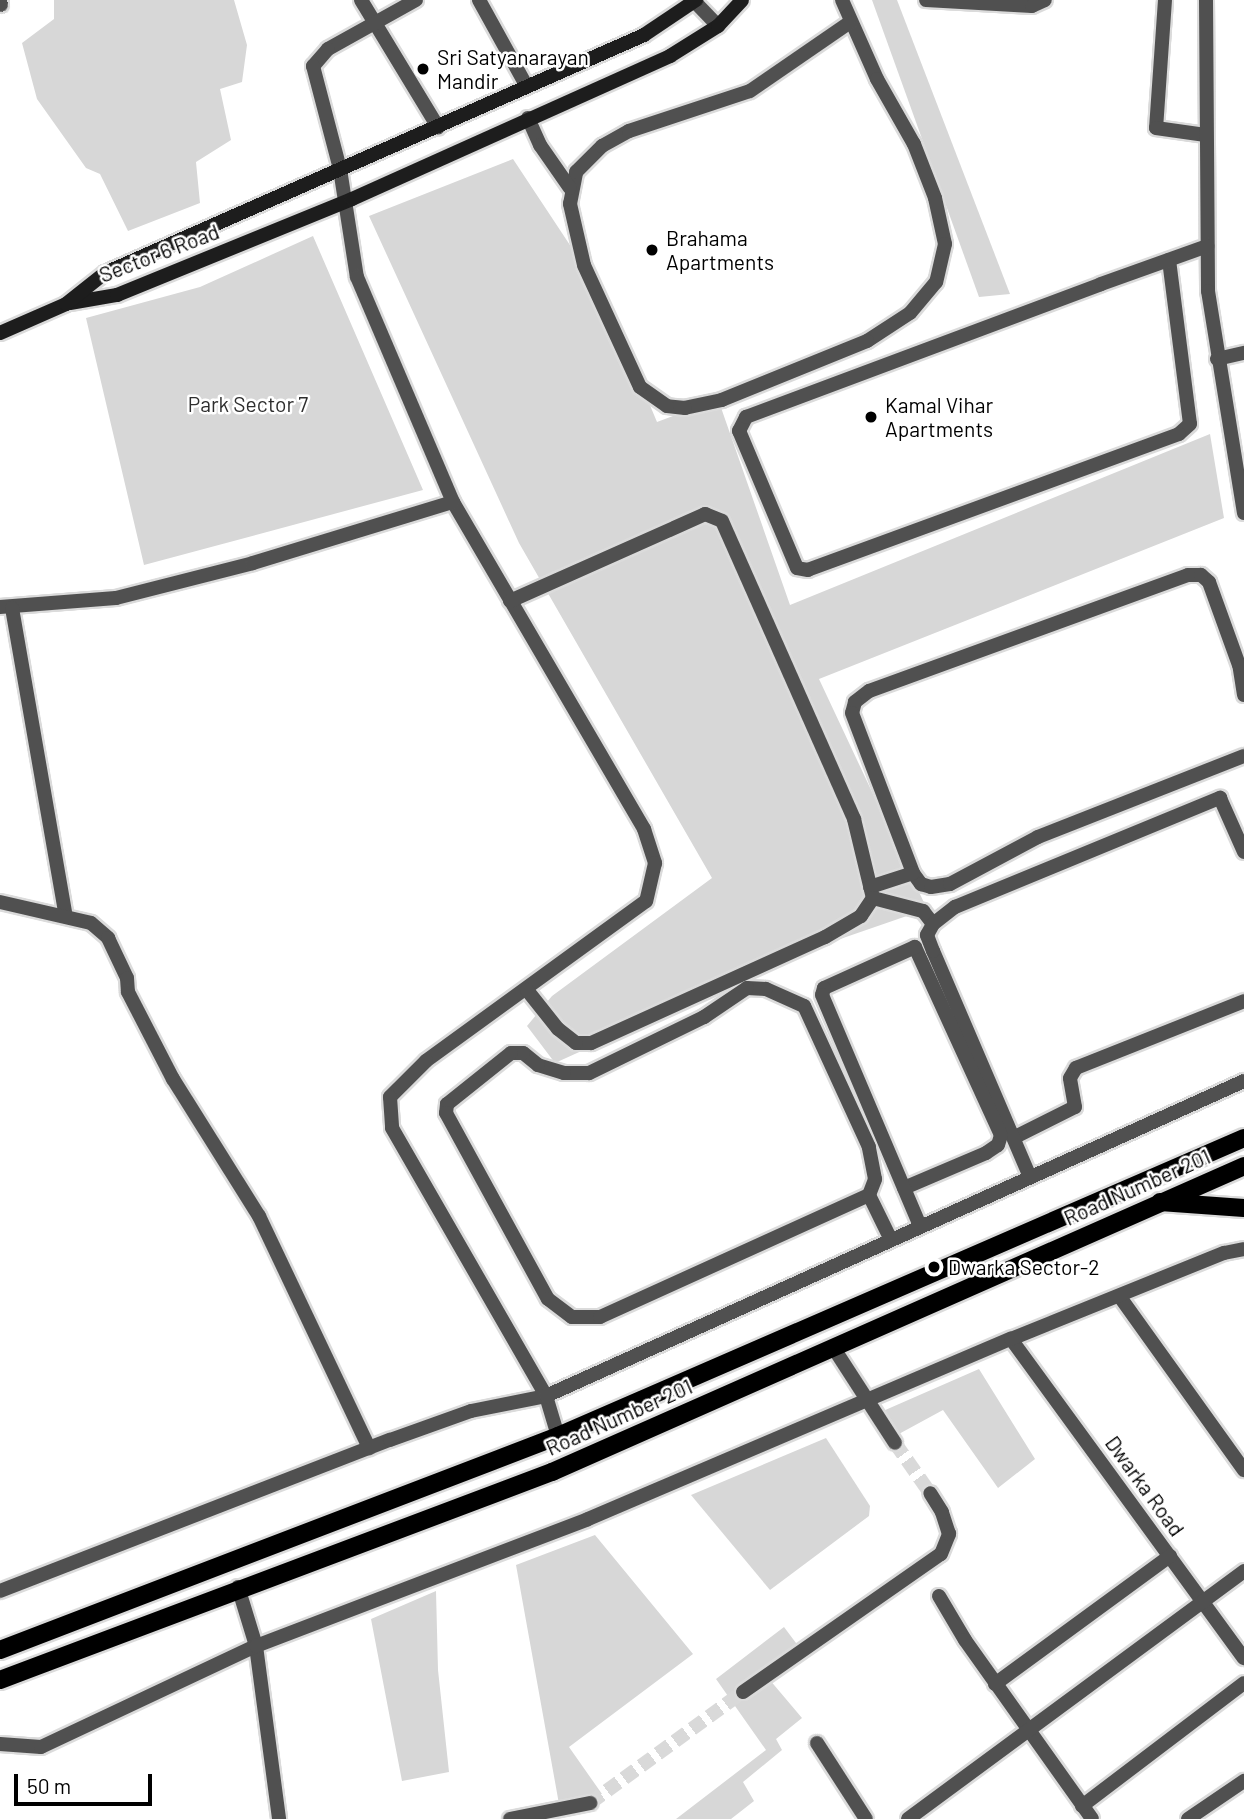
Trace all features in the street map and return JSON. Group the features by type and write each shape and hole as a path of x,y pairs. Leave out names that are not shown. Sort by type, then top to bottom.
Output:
{"main road":[{"path":"1223,1146 1244,1126"},
{"name":"Road Number 201","path":"0,1650 558,1436 1244,1138"},
{"name":"Road Number 201","path":"0,1680 238,1587 552,1472 1244,1166"},
{"path":"1158,1202 1244,1208"}],"street":[{"path":"361,0 438,127"},
{"path":"416,0 328,49 313,66 340,169 343,203 357,277 453,502 644,829 655,863 646,901 404,1079 390,1097 389,1115 546,1396 558,1436"},
{"path":"479,0 527,87"},
{"path":"528,118 540,145 570,188 584,265 640,387 667,406 685,408 722,400 867,341 909,313 936,282 945,244 935,198 914,144 849,23 842,0"},
{"path":"926,0 1032,6 1045,0"},
{"path":"1165,0 1156,128 1206,135"},
{"path":"1206,0 1207,246 1217,359 1244,513"},
{"path":"695,1 718,26"},
{"name":"Sector 6 Road","path":"66,304 105,273 644,35 695,1"},
{"name":"Sector 6 Road","path":"66,304 117,295 343,203 670,56 718,26 734,3"},
{"path":"570,188 576,172 602,146 629,131 750,91 849,23"},
{"path":"1169,260 1190,424 1179,434 808,570 797,568 739,431 746,417 1169,260 1207,246"},
{"path":"0,333 66,304"},
{"path":"1217,359 1244,353"},
{"path":"66,916 6,608 116,598 266,560 453,502"},
{"path":"510,601 705,514 722,520 854,819 872,893"},
{"path":"1244,695 1222,613 1209,582 1201,575 1188,575 869,691 855,702 854,728 913,873 920,884 932,887 950,884 1038,837 1244,756"},
{"path":"1030,1177 933,951 927,935 933,924 955,907 1220,799 1244,852"},
{"path":"527,990 558,1029 576,1042 591,1043 825,937 861,916 872,893 913,873"},
{"path":"872,893 923,911 933,924"},
{"path":"0,902 91,923 114,948 128,992 173,1079 259,1216 369,1448"},
{"path":"904,1188 986,1153 998,1146 1000,1135 915,947 824,988 822,995 920,1226"},
{"path":"747,988 793,998 804,1006 869,1147 875,1180 869,1195 600,1317 572,1317 548,1299 446,1113 447,1104 511,1053 523,1053 538,1065 564,1073 589,1073 704,1017 747,988"},
{"path":"1015,1137 1075,1107 1070,1078 1076,1068 1244,1002"},
{"path":"591,1043 601,1067"},
{"path":"0,1591 471,1411 546,1396 1244,1081"},
{"path":"869,1195 891,1240"},
{"path":"0,1744 41,1747 256,1646 588,1519 1011,1339 1224,1253 1244,1250"},
{"path":"1120,1297 1244,1470"},
{"name":"Dwarka Road","path":"1011,1339 1244,1658"},
{"path":"833,1347 895,1443"},
{"path":"743,1692 941,1554 948,1534 942,1512 930,1493"},
{"path":"995,1684 1170,1556"},
{"path":"908,1819 1027,1728 1244,1571"},
{"path":"238,1587 256,1646 279,1819"},
{"path":"939,1595 995,1684 1092,1819"},
{"path":"1082,1805 1244,1683"},
{"path":"817,1743 866,1819"},
{"path":"1188,1819 1244,1781"},
{"path":"510,1819 590,1803"}],"green space":[{"path":"54,0 234,0 247,45 242,82 220,89 231,140 196,162 200,203 128,231 100,174 86,168 37,99 22,43 54,19"},
{"path":"872,0 897,0 1010,294 979,297"},
{"path":"513,159 605,298 657,422 718,399 790,605 1210,434 1224,518 819,679 927,909 791,956 555,1063 527,1026 552,996 712,878 519,543 369,216"},
{"name":"Park Sector 7","path":"313,236 423,490 144,565 86,318 200,287"},
{"path":"979,1369 1035,1459 998,1488 943,1410 897,1435 883,1411"},
{"path":"826,1438 870,1506 869,1516 770,1590 691,1495"},
{"path":"595,1535 693,1654 569,1747 602,1794 559,1804 516,1565"},
{"path":"436,1591 438,1670 449,1772 402,1781 371,1619"},
{"path":"784,1627 802,1651 769,1679 802,1718 776,1739 782,1750 743,1782 754,1801 731,1819 676,1819 766,1750 716,1679"}],"tunnel":[{"path":"895,1443 930,1493"},
{"path":"590,1803 743,1692"}],"place":[{"name":"Sri Satyanarayan Mandir","path":"423,69"},
{"name":"Brahama Apartments","path":"652,250"},
{"name":"Kamal Vihar Apartments","path":"871,417"},
{"name":"Dwarka Sector-2","path":"934,1267"}]}
